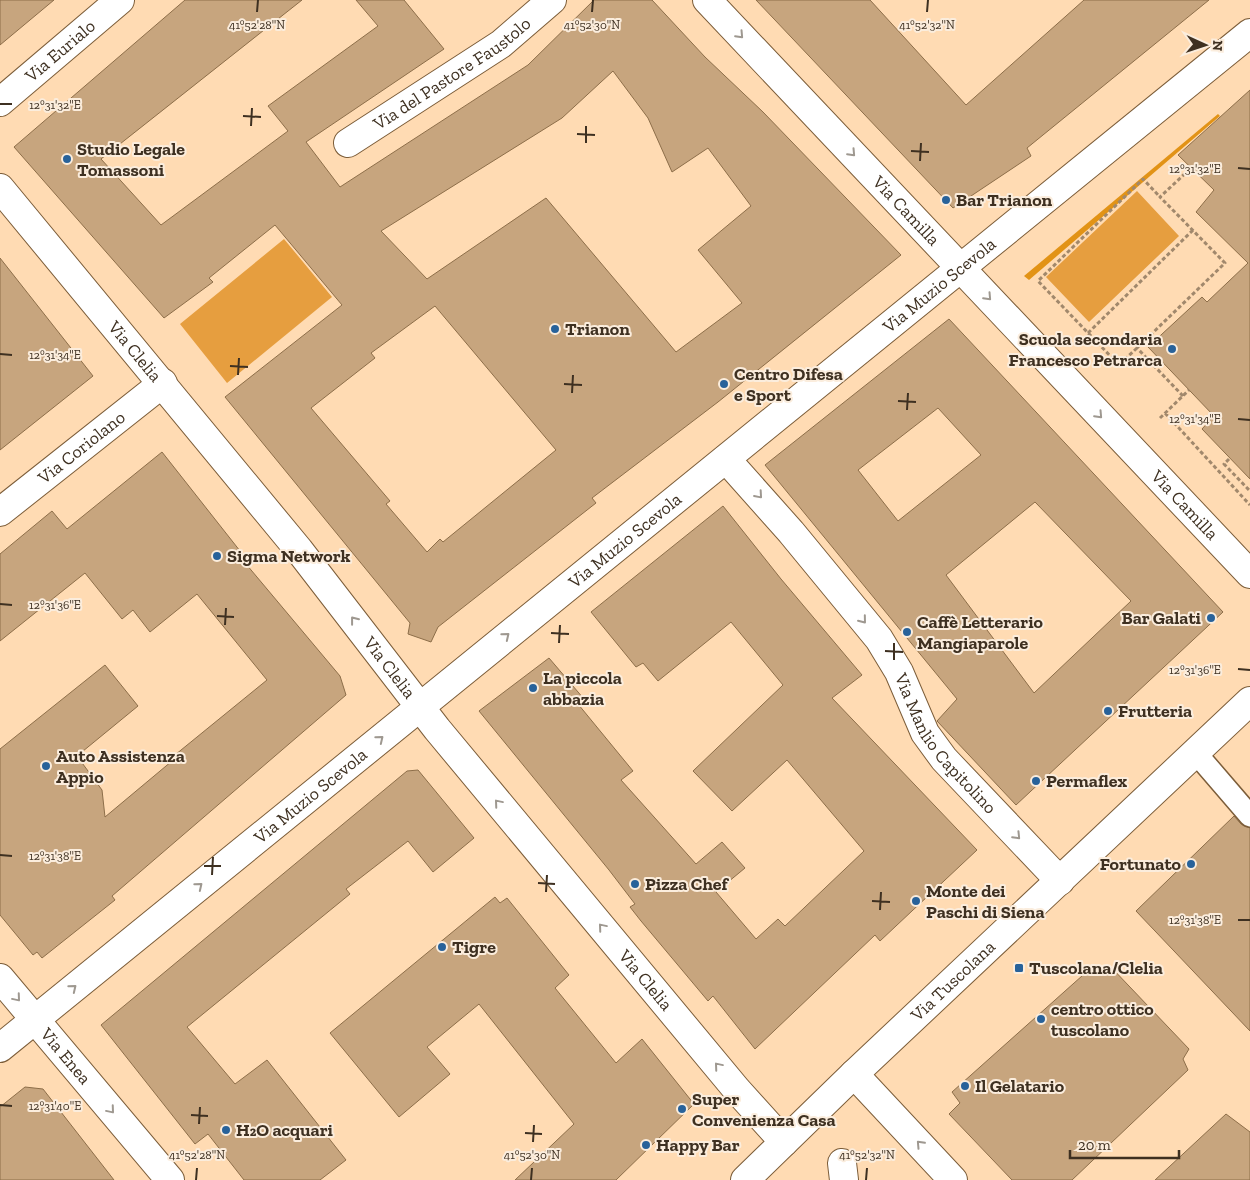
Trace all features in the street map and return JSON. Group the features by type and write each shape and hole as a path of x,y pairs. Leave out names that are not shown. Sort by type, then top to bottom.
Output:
{"street":[{"name":"Via Eurialo","path":"0,102 120,0"},
{"name":"Via del Pastore Faustolo","path":"348,143 502,44 552,0"},
{"name":"Via Camilla","path":"707,0 1250,574"},
{"name":"Via Muzio Scevola","path":"0,1048 726,459 960,266 1250,33"},
{"name":"Via Clelia","path":"0,188 299,550 420,707 737,1090 784,1142"},
{"name":"Via Coriolano","path":"0,512 163,383"},
{"name":"Via Manlio Capitolino","path":"726,459 791,532 879,639 899,672 925,733 939,753 1060,881"},
{"name":"Via Tuscolana","path":"745,1180 854,1074 1250,701"},
{"name":"Via Enea","path":"0,978 170,1180"},
{"path":"854,1074 953,1180"}],"lane":[{"path":"1195,752 1250,816"}],"path":[{"path":"1160,197 1191,168"},
{"path":"1143,179 1193,230 1225,263 1119,365 1038,281 1143,179"},
{"path":"1088,333 1193,230"},
{"path":"1137,348 1183,396"},
{"path":"1160,418 1189,390"},
{"path":"1166,413 1250,505"},
{"path":"1229,458 1224,464 1250,491"}],"shaded area":[{"path":"1218,114 1220,116 1029,280 1024,276"},
{"path":"1137,191 1179,236 1089,322 1046,277"},
{"path":"284,239 332,297 227,383 180,324"}],"building":[{"path":"0,0 54,0 0,45"},
{"path":"185,0 302,0 101,159 161,225 288,131 268,106 378,26 356,0 404,0 444,49 306,142 340,187 528,65 594,0 652,0 705,57 763,112 901,255 718,402 592,498 596,503 438,627 431,642 408,634 410,623 225,397 342,305 275,225 209,278 213,282 164,318 14,147","holes":["613,71 648,118 672,172 708,148 751,206 698,250 742,303 676,352 546,198 427,279 381,231 562,118","435,306 556,450 443,542 440,539 427,552 386,504 390,501 311,408 375,358 371,353"]},
{"path":"756,0 870,0 966,105 1084,0 1209,0 1027,148 1031,156 953,208"},
{"path":"1250,90 1250,479 1202,429 1214,416 1148,347 1202,297 1207,302 1248,263 1196,212 1214,190 1178,155"},
{"path":"0,258 93,376 0,450"},
{"path":"949,319 1223,612 1016,805 937,721 957,699 765,465","holes":["938,408 981,455 898,521 858,470","1035,502 1131,601 1034,693 946,575"]},
{"path":"162,452 244,556 241,558 340,676 346,695 112,896 115,900 42,958 37,952 33,955 0,915 0,749 105,665 138,706 77,756 102,790 105,817 172,761 170,759 267,680 197,594 150,632 133,610 122,619 85,573 0,641 0,554 52,511 67,529"},
{"path":"723,506 781,579 862,675 832,698 977,850 880,941 875,935 755,1049 713,996 708,1001 641,921 630,907 635,904 609,870 479,711 549,658 584,699 578,704 633,771 621,780 696,864 722,842 745,868 716,892 756,939 778,919 785,926 864,851 787,760 732,811 693,771 783,685 731,622 658,681 643,663 636,667 591,612"},
{"path":"418,770 474,838 433,872 408,841 346,889 350,894 187,1027 235,1084 267,1060 346,1160 320,1180 244,1180 208,1134 195,1144 101,1025 407,771"},
{"path":"1234,816 1241,824 1250,828 1250,1031 1136,911"},
{"path":"495,897 500,903 507,898 569,975 555,988 616,1063 642,1039 694,1104 616,1180 515,1180 574,1124 479,1004 427,1047 450,1074 399,1117 330,1033"},
{"path":"1109,965 1189,1049 1183,1059 1188,1070 1072,1180 1012,1180 949,1114 960,1103 952,1092 1092,967 1101,971"},
{"path":"25,1087 43,1089 114,1180 0,1180 0,1107"},
{"path":"1226,1114 1250,1132 1250,1180 1155,1180"}],"place":[{"name":"Studio Legale Tomassoni","path":"67,159"},
{"name":"Bar Trianon","path":"946,200"},
{"name":"Trianon","path":"555,329"},
{"name":"Scuola secondaria Francesco Petrarca","path":"1172,349"},
{"name":"Centro Difesa e Sport","path":"724,384"},
{"name":"Sigma Network","path":"217,556"},
{"name":"Bar Galati","path":"1211,618"},
{"name":"Caffè Letterario Mangiaparole","path":"907,632"},
{"name":"La piccola abbazia","path":"533,688"},
{"name":"Frutteria","path":"1108,711"},
{"name":"Auto Assistenza Appio","path":"46,766"},
{"name":"Permaflex","path":"1036,781"},
{"name":"Fortunato","path":"1191,864"},
{"name":"Pizza Chef","path":"635,884"},
{"name":"Monte dei Paschi di Siena","path":"916,901"},
{"name":"Tigre","path":"442,947"},
{"name":"Tuscolana/Clelia","path":"1019,968"},
{"name":"centro ottico tuscolano","path":"1041,1019"},
{"name":"Il Gelatario","path":"965,1086"},
{"name":"Super Convenienza Casa","path":"682,1109"},
{"name":"H₂O acquari","path":"226,1130"},
{"name":"Happy Bar","path":"646,1145"}]}
